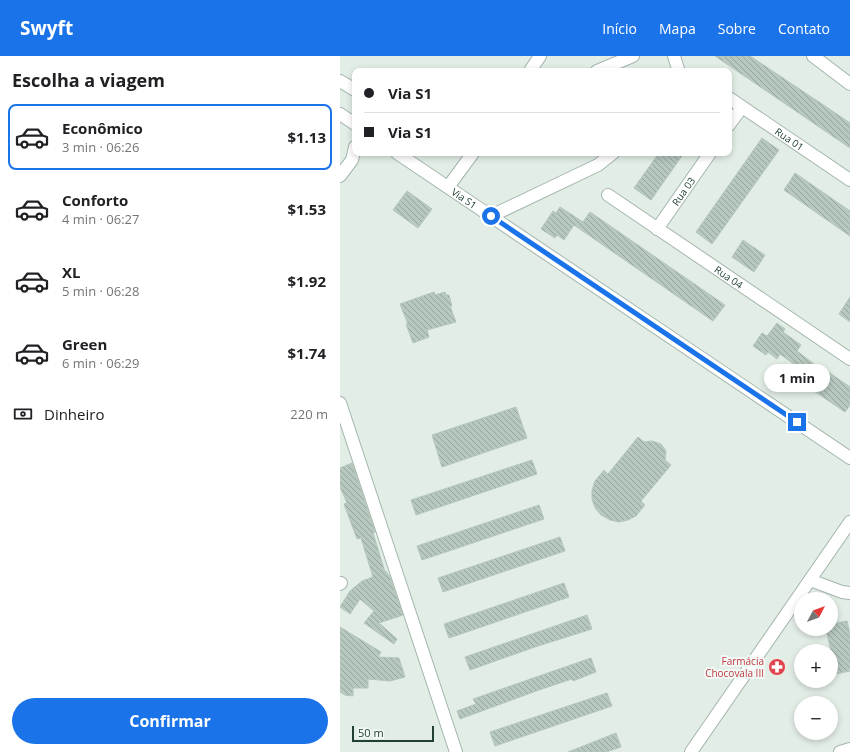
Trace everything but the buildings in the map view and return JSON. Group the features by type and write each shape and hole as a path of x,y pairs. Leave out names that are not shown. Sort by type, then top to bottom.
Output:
{"street":[{"path":"532,68 540,56"},
{"path":"604,68 633,56"},
{"path":"674,56 678,68"},
{"path":"813,56 850,84"},
{"path":"340,81 352,88"},
{"name":"Rua 01","path":"732,100 850,180"},
{"path":"732,121 742,107"},
{"path":"340,114 352,122"},
{"path":"352,160 353,156"},
{"path":"340,176 352,160 359,156"},
{"name":"Via S1","path":"402,156 850,458"},
{"path":"448,187 471,156"},
{"path":"491,216 598,165 610,156"},
{"name":"Rua 03","path":"657,229 708,156"},
{"name":"Rua 04","path":"608,195 850,359"},
{"path":"340,403 456,752"},
{"path":"691,752 850,522"},
{"path":"810,580 820,585 850,593"},
{"path":"840,752 850,749"}],"place":[{"name":"Farmácia Chocovala III","path":"777,667"}],"route":[{"path":"491,216 797,422"}]}
